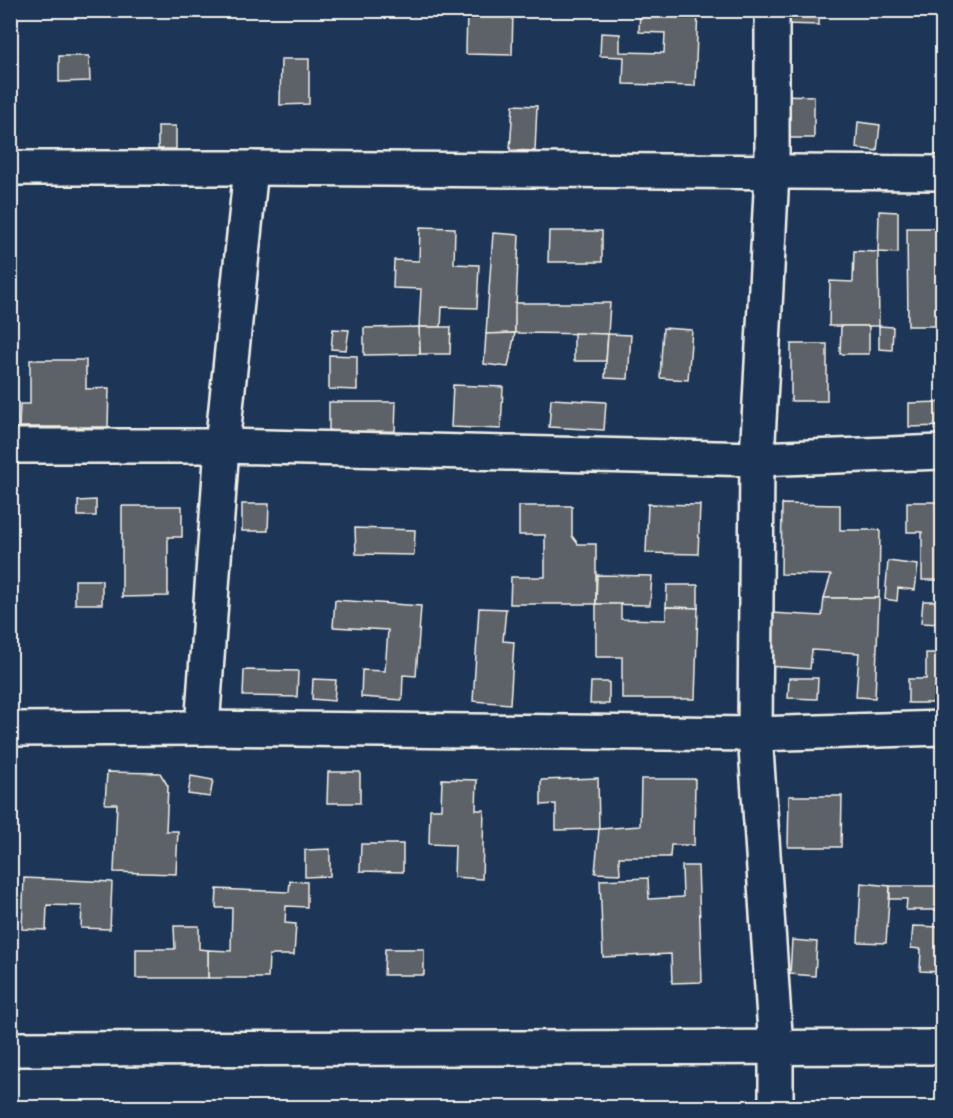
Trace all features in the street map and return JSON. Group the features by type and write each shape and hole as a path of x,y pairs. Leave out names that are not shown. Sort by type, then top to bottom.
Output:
{"street":[{"path":"771,10 772,173 758,459 755,734 776,1048 776,1107"},
{"path":"10,168 942,173"},
{"path":"202,728 222,446 251,168"},
{"path":"10,446 222,446 758,459 942,452"},
{"path":"10,729 202,728 755,734 942,728"},
{"path":"10,1049 942,1047"}],"building":[{"path":"467,10 513,10 512,55 466,54"},
{"path":"640,10 698,10 695,86 623,84 624,57 600,56 601,33 620,34 620,52 664,53 665,33 639,32"},
{"path":"785,10 819,10 819,25 784,24"},
{"path":"59,56 89,56 90,81 59,82"},
{"path":"281,59 309,59 309,104 280,105"},
{"path":"781,95 814,96 814,138 779,138"},
{"path":"513,105 537,106 535,151 510,150"},
{"path":"858,122 880,125 877,151 856,148"},
{"path":"158,126 176,126 176,149 158,149"},
{"path":"879,211 898,212 898,253 878,252"},
{"path":"420,227 455,228 454,264 479,265 477,308 442,307 441,327 419,327 421,289 393,288 394,260 419,261"},
{"path":"907,228 942,228 942,302 940,303 939,326 908,326"},
{"path":"549,231 602,231 602,262 548,262"},
{"path":"493,233 519,235 515,333 486,334"},
{"path":"854,251 878,252 879,326 829,326 830,281 853,282"},
{"path":"515,303 610,303 608,334 515,333"},
{"path":"841,326 869,326 869,354 840,354"},
{"path":"879,326 893,327 892,350 879,349"},
{"path":"939,326 942,326 942,365 941,365"},
{"path":"419,327 451,327 450,354 420,354"},
{"path":"419,327 420,354 364,355 364,328"},
{"path":"663,328 692,330 688,380 660,378"},
{"path":"333,329 349,330 346,350 331,349"},
{"path":"515,333 508,367 484,364 486,334"},
{"path":"574,333 608,334 606,361 574,361"},
{"path":"608,334 631,335 628,379 605,378"},
{"path":"791,344 827,344 827,401 791,401"},
{"path":"329,355 357,356 357,390 329,389"},
{"path":"30,360 86,360 86,389 109,388 108,427 19,427 20,404 30,404"},
{"path":"453,385 503,387 501,429 451,427"},
{"path":"551,399 606,402 604,430 549,427"},
{"path":"329,402 396,402 395,431 329,432"},
{"path":"942,402 942,426 909,427 909,403"},
{"path":"96,500 96,516 78,516 78,501"},
{"path":"907,502 942,502 942,580 922,580 922,532 907,532"},
{"path":"242,504 269,504 268,531 242,531"},
{"path":"648,504 700,505 698,554 646,553"},
{"path":"782,504 840,505 840,530 880,530 879,598 824,598 831,575 781,574"},
{"path":"122,506 182,506 182,537 168,537 168,596 122,597"},
{"path":"519,506 572,506 572,536 578,544 596,544 596,604 510,604 511,577 545,577 545,535 519,535"},
{"path":"355,528 415,530 414,555 356,554"},
{"path":"888,561 918,565 915,590 898,588 897,601 885,599"},
{"path":"597,575 652,576 650,605 596,604"},
{"path":"75,580 102,580 102,604 75,604"},
{"path":"667,585 698,585 698,608 666,607"},
{"path":"824,598 879,598 875,698 856,697 859,653 812,650 810,669 768,666 771,613 822,616"},
{"path":"335,600 421,606 416,676 403,675 402,700 361,697 362,670 385,671 388,630 333,627"},
{"path":"923,601 942,601 942,624 921,623"},
{"path":"596,604 621,604 621,619 666,620 666,607 698,608 695,699 622,699 622,657 596,657"},
{"path":"479,608 506,609 503,641 514,642 510,704 473,701"},
{"path":"926,653 942,653 942,703 908,703 908,679 926,679"},
{"path":"244,670 298,671 297,697 243,696"},
{"path":"789,678 818,678 817,699 788,698"},
{"path":"313,679 336,680 334,701 312,699"},
{"path":"591,682 609,682 609,704 590,704"},
{"path":"107,772 160,773 168,786 166,831 178,831 176,874 114,872 117,804 105,804"},
{"path":"328,772 360,772 360,803 327,803"},
{"path":"191,776 213,780 210,797 188,794"},
{"path":"598,778 599,829 556,830 556,804 541,805 541,780"},
{"path":"442,779 477,780 476,810 484,810 482,879 454,877 455,845 429,844 430,809 441,809"},
{"path":"641,779 695,779 694,845 671,845 670,857 619,857 620,874 595,873 599,829 640,826"},
{"path":"789,796 842,796 841,847 788,847"},
{"path":"361,844 403,844 403,872 360,871"},
{"path":"330,849 330,876 305,877 305,850"},
{"path":"682,866 698,866 702,982 672,983 671,954 603,957 600,880 648,878 649,899 683,897"},
{"path":"10,877 12,877 14,914 10,914"},
{"path":"24,878 112,882 110,929 81,928 82,906 47,905 46,930 22,929"},
{"path":"290,881 307,882 307,907 286,906 285,923 296,924 294,955 269,955 268,978 208,978 208,950 231,951 232,908 216,908 217,889 289,892"},
{"path":"861,883 890,886 886,943 858,942"},
{"path":"890,886 942,886 942,910 906,910 907,899 890,899"},
{"path":"174,926 199,926 199,949 208,950 208,978 136,978 136,949 175,949"},
{"path":"913,926 942,927 942,979 940,972 920,971 921,949 911,948"},
{"path":"792,940 817,942 815,976 790,974"},
{"path":"385,949 424,949 424,975 384,975"}]}
